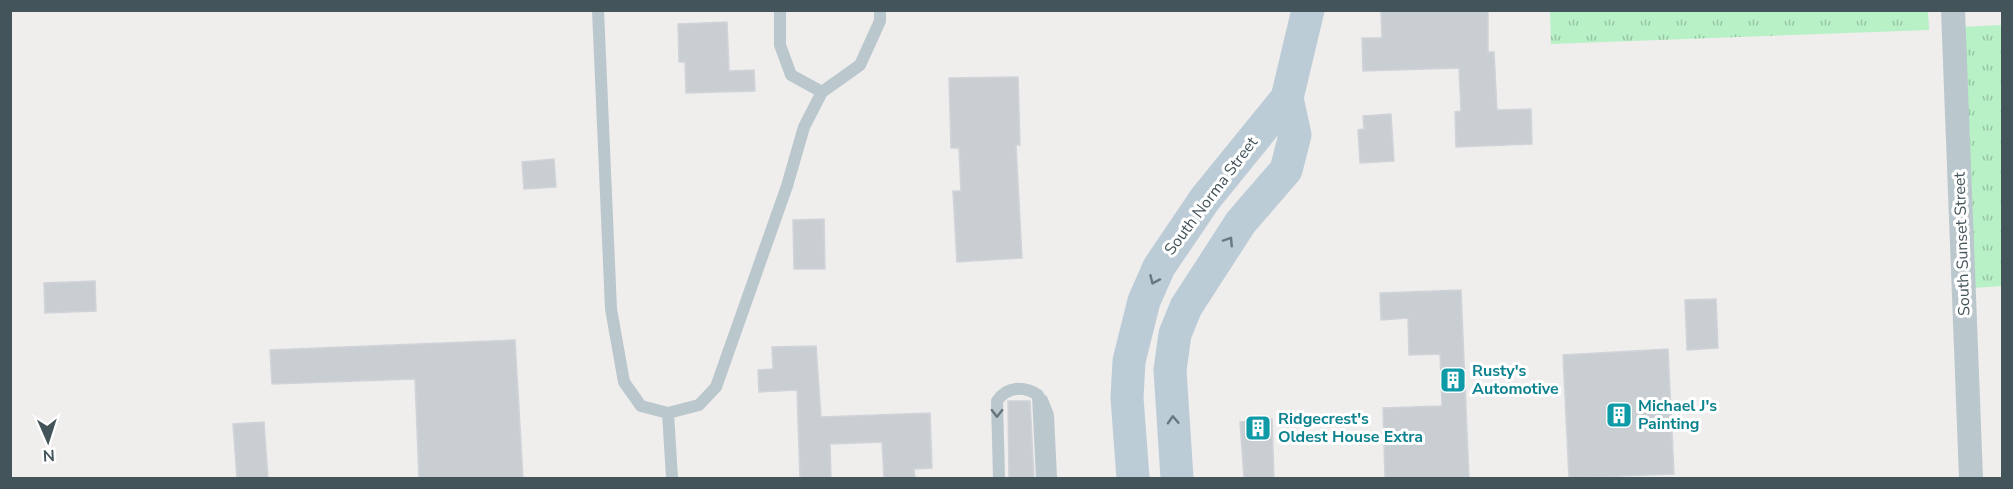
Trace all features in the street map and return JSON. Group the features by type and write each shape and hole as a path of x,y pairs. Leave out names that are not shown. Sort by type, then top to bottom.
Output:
{"street":[{"name":"South Norma Street","path":"1177,478 1170,370 1175,334 1186,307 1241,222 1286,170 1295,135 1287,98 1308,10"},
{"name":"South Sunset Street","path":"1953,10 1971,478"},
{"name":"South Norma Street","path":"1133,478 1127,398 1130,361 1144,301 1159,267 1205,199 1287,98"}],"lane":[{"path":"598,10 611,309 624,382 641,406 668,413 699,405 716,387 787,186 804,127 822,92 860,65 880,21 880,10"},
{"path":"780,10 780,45 791,75 822,92"},
{"path":"999,478 997,401 1015,388 1032,391 1038,395 1048,416 1051,478"},
{"path":"1038,395 1042,478"},
{"path":"668,413 672,478"}],"green space":[{"path":"1550,11 1928,11 1929,30 1551,44"},
{"path":"2002,25 2002,286 1974,288 1961,27"}],"building":[{"path":"1381,10 1488,10 1488,52 1494,52 1497,110 1531,109 1532,144 1456,147 1455,112 1461,111 1459,68 1363,71 1362,38 1382,38"},
{"path":"727,22 729,71 754,70 755,91 686,93 685,62 679,62 678,24"},
{"path":"1018,77 1020,145 1016,145 1022,258 957,262 953,191 961,191 959,148 951,148 949,78"},
{"path":"1391,114 1394,161 1360,163 1358,130 1364,129 1363,116"},
{"path":"554,159 556,187 524,189 522,162"},
{"path":"824,219 825,269 794,269 793,220"},
{"path":"95,281 96,311 45,313 44,283"},
{"name":"Rusty's Automotive","path":"1461,290 1469,478 1385,478 1383,408 1442,406 1440,354 1409,355 1408,318 1381,320 1380,293"},
{"path":"1716,299 1718,348 1687,350 1685,300"},
{"path":"515,340 523,478 419,478 415,379 272,384 270,350"},
{"path":"816,346 821,417 930,413 932,468 914,469 915,478 884,478 882,442 830,444 831,478 800,478 797,390 759,392 758,370 773,369 772,347"},
{"name":"Michael J's Painting","path":"1668,349 1674,474 1569,478 1563,355"},
{"path":"1008,401 1030,401 1034,478 1009,478"},
{"path":"1272,419 1274,478 1244,478 1240,422"},
{"path":"264,422 268,478 237,478 233,424"}],"place":[{"name":"Rusty's Automotive","path":"1453,380"},
{"name":"Michael J's Painting","path":"1619,415"},
{"name":"Ridgecrest's Oldest House Extra","path":"1258,428"}]}
